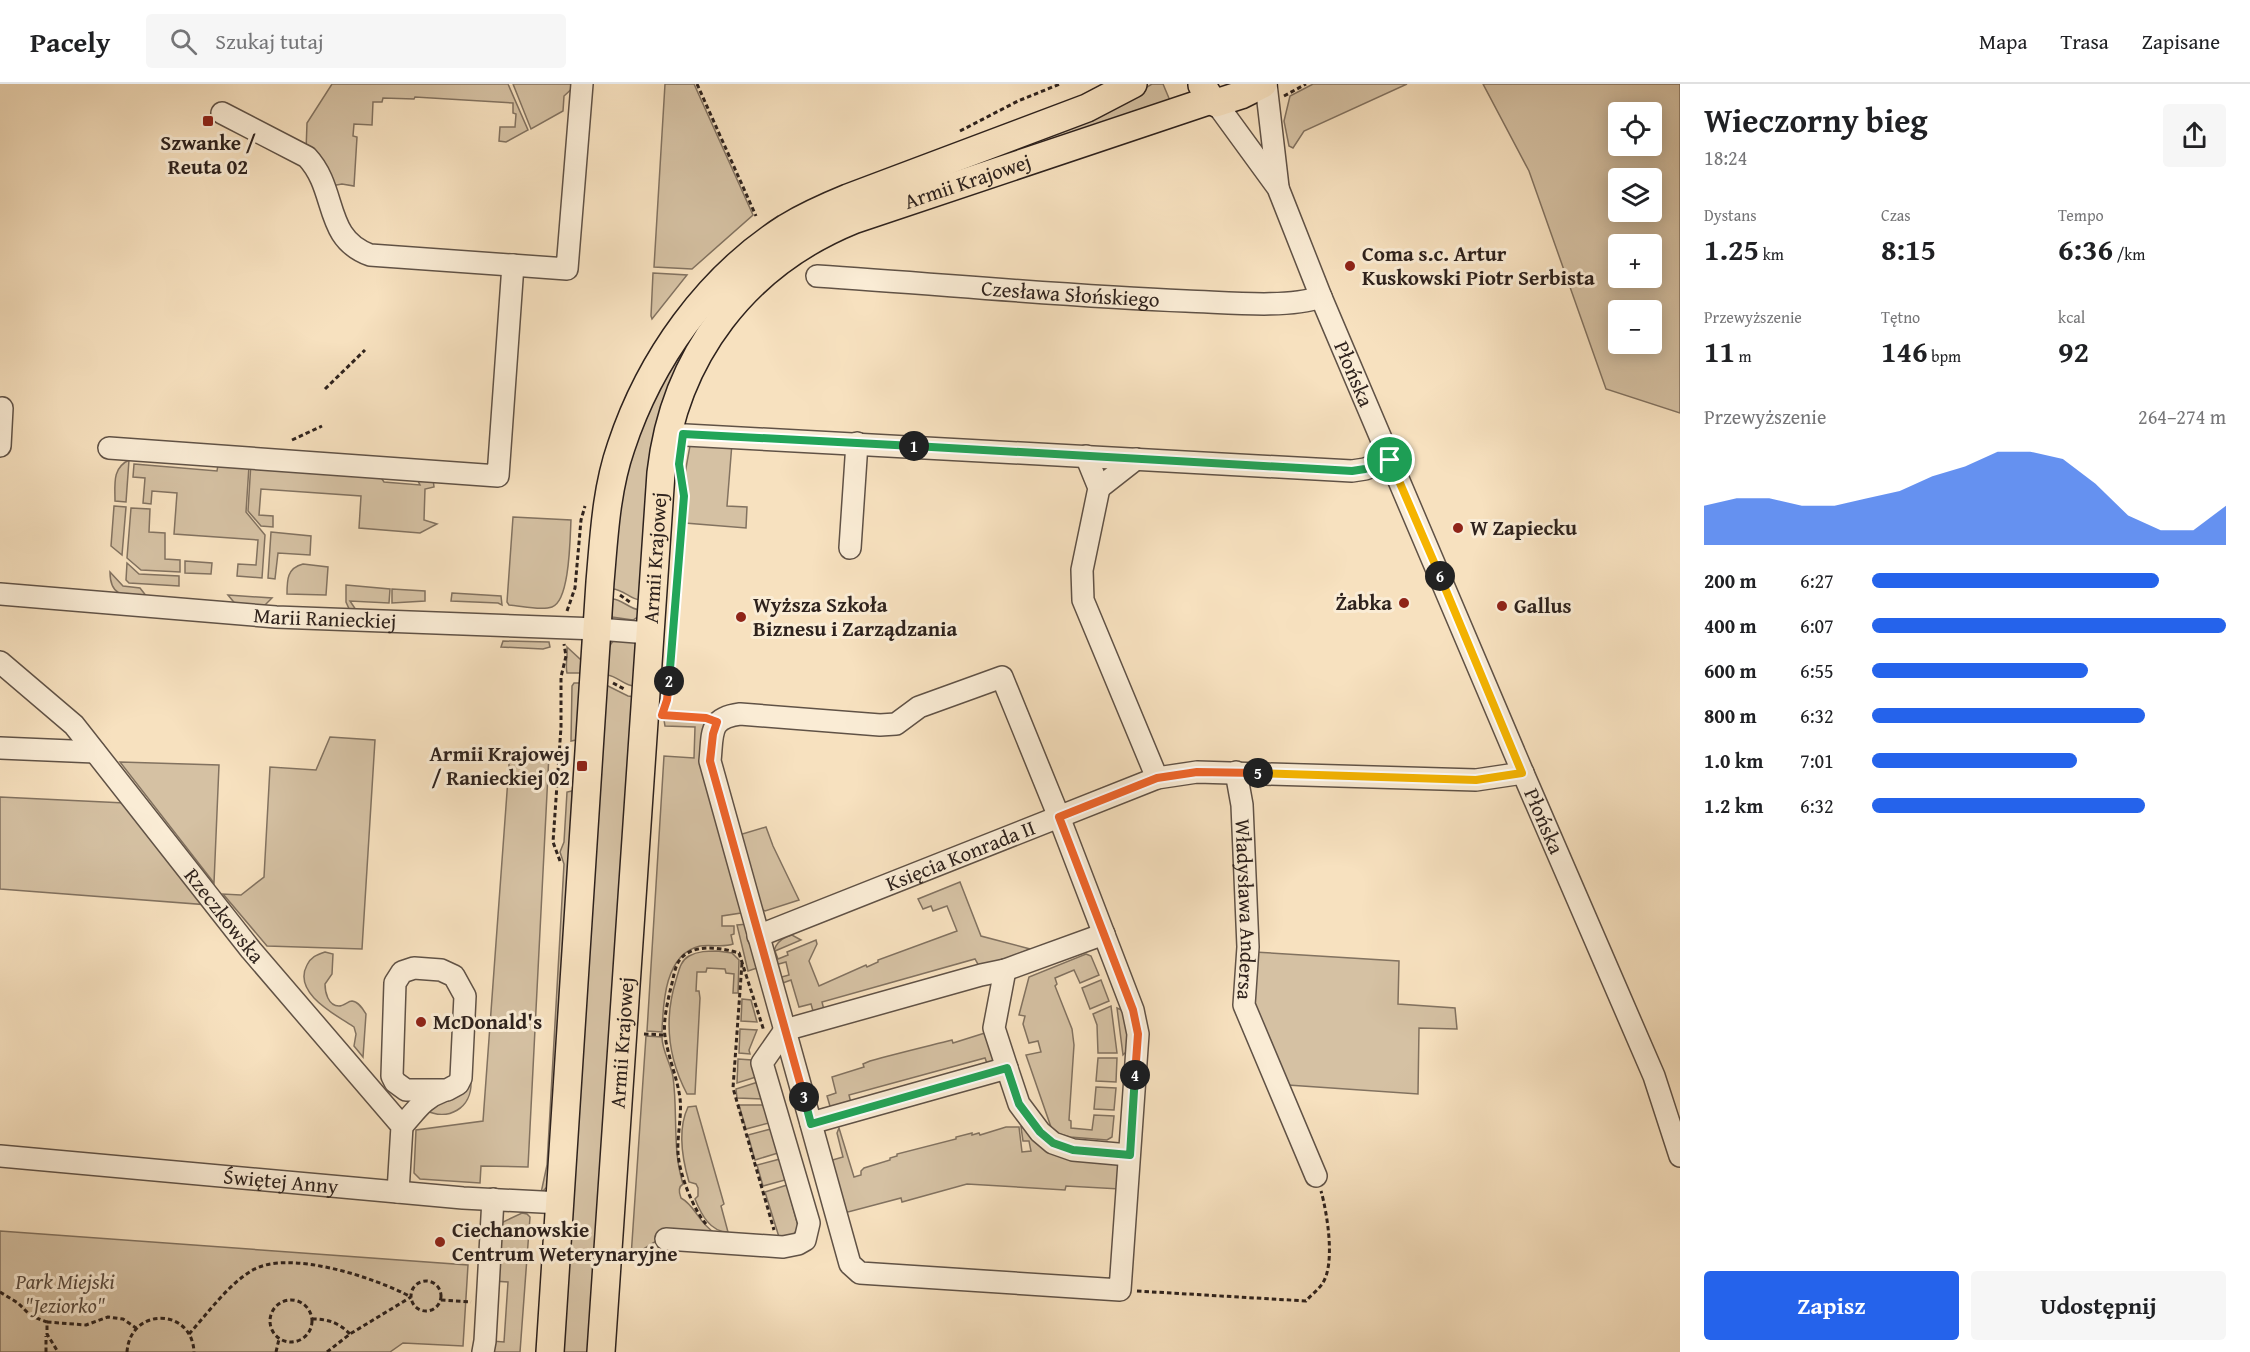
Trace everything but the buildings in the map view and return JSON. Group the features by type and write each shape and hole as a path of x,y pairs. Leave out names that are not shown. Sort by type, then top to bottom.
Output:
{"main road":[{"name":"Armii Krajowej","path":"550,1352 606,515 620,447 652,376 692,314 716,286 762,245 786,228 816,211 975,148 1087,108 1133,84"},
{"name":"Armii Krajowej","path":"601,1352 661,473 675,434 679,396 696,358 712,330 731,306 757,280 803,244 853,220 1210,96 1241,95 1264,84"}],"street":[{"path":"222,113 308,158 318,168 325,183 338,227 347,242 357,250 370,255 567,269 582,84"},
{"name":"Płońska","path":"1264,84 1278,188 1522,773 1654,1076 1680,1156"},
{"name":"Płońska","path":"1210,96 1278,188"},
{"path":"110,448 498,476 513,265"},
{"name":"Czesława Słońskiego","path":"817,276 1234,303 1305,302 1322,297"},
{"path":"0,446 2,408"},
{"path":"675,434 1352,471 1390,460"},
{"path":"850,548 857,443"},
{"path":"1086,456 1099,488 1082,570 1083,600 1157,778"},
{"path":"1099,488 1136,459"},
{"name":"Marii Ranieckiej","path":"0,594 276,617 598,629 649,633"},
{"name":"Rzeczkowska","path":"0,662 74,725 251,950 407,1119"},
{"path":"1002,677 1133,1010 1138,1034 1120,1290 860,1272 850,1264 710,761 713,734 717,722 725,716 740,714 880,725 896,724 919,707 1002,677"},
{"path":"0,748 95,752"},
{"name":"Księcia Konrada II","path":"758,936 1157,778 1197,772 1236,772 1476,780 1522,773"},
{"name":"Władysława Andersa","path":"1236,772 1242,804 1248,947 1244,1005 1316,1176"},
{"path":"666,1239 778,1247 798,1244 805,1240 809,1223 762,1063 785,1030 1005,970 1104,934"},
{"path":"398,1192 407,1119 414,1103 406,1089 395,1082 391,1070 395,983 402,972 414,968 441,970 454,976 465,996 462,1072 458,1084 428,1098 407,1119"},
{"path":"1005,970 994,1028 1019,1104 1040,1132 1053,1143 1073,1150 1130,1155"},
{"path":"811,1124 1007,1068"},
{"path":"406,1089 447,1090"},
{"name":"Świętej Anny","path":"0,1156 398,1192 561,1203"},
{"path":"483,1352 488,1304 493,1199"}],"path":[{"path":"697,84 756,216"},
{"path":"325,389 365,350"},
{"path":"292,440 322,426"},
{"path":"675,598 684,496 682,487"},
{"path":"612,595 620,595 634,605"},
{"path":"608,681 631,692"},
{"path":"659,721 664,708"},
{"path":"662,715 706,718 717,722"},
{"path":"711,1230 701,1218 685,1183 678,1155 680,1101 677,1078 665,1035 666,1007 679,961 688,953 704,948 720,948 739,953 770,1052"},
{"path":"742,962 733,1088 778,1247"},
{"path":"644,1034 665,1035"},
{"path":"1120,1290 1306,1300 1324,1282 1330,1250 1327,1212 1316,1176"},
{"path":"628,1261 666,1239"},
{"path":"189,1334 243,1276 269,1263 289,1262 333,1269 399,1290 411,1296 417,1307 427,1311 438,1306 441,1300 440,1289 436,1284 426,1281 415,1286 411,1296 350,1334 327,1352"},
{"path":"0,1292 18,1303 31,1316 47,1322 86,1325 108,1317 123,1319 136,1328"},
{"path":"441,1300 488,1304"},
{"path":"285,1301 300,1302 310,1312 312,1320 308,1333 303,1339 289,1342 279,1339 272,1330 270,1316 278,1304 285,1301"},
{"path":"127,1352 131,1336 136,1328 144,1322 164,1318 183,1326 189,1334 194,1352"},
{"path":"312,1320 322,1319 334,1322 350,1334"},
{"path":"46,1352 47,1322"},
{"path":"46,1334 58,1352"},
{"path":"276,1352 279,1339"}],"green space":[{"path":"332,84 508,84 528,130 506,142 499,141 500,127 515,127 516,114 513,113 513,103 415,97 414,99 383,98 382,102 373,102 372,125 354,124 353,136 357,137 354,186 342,184 331,186 306,151 307,123"},
{"path":"513,84 577,84 564,96 563,111 531,129"},
{"path":"665,84 694,84 753,215 692,269 654,267"},
{"path":"1152,84 1163,84 1171,103 852,209 1122,102"},
{"path":"1313,84 1407,84 1304,131 1293,148 1289,146 1284,121 1290,96"},
{"path":"1483,84 1680,84 1680,413 1606,389 1529,171"},
{"path":"653,273 687,275 652,319 651,316"},
{"path":"714,310 690,347 641,600 637,600 612,589 618,515 628,461 642,419 702,316"},
{"path":"691,440 732,443 727,506 747,507 746,528 685,523 684,479"},
{"path":"129,460 126,502 115,501 117,472"},
{"path":"251,462 380,476 384,482 420,485 414,473 433,479 434,487 425,489 424,520 437,524 420,533 359,528 361,496 261,489 259,515 273,516 273,527 261,526 248,511"},
{"path":"134,464 217,471 218,465 249,466 246,512 265,535 262,578 237,576 238,564 256,565 258,540 174,534 177,493 152,491 151,504 143,503 145,478 133,477"},
{"path":"114,506 126,507 122,555 111,546"},
{"path":"131,508 150,509 149,532 165,533 165,559 180,560 180,572 141,570 127,558"},
{"path":"513,517 571,520 566,581 558,602 552,607 531,608 509,605 507,602"},
{"path":"271,532 311,536 310,555 278,553 275,579 268,578"},
{"path":"185,561 212,563 211,574 185,573"},
{"path":"127,563 139,574 179,576 179,586 129,583 126,580"},
{"path":"303,564 328,567 326,595 287,594 291,572"},
{"path":"110,572 123,586 140,588 147,597 126,596 116,591"},
{"path":"346,585 390,589 389,603 350,601 356,610 350,611 346,602"},
{"path":"392,589 425,591 425,601 392,603"},
{"path":"452,593 501,596 502,605 451,601"},
{"path":"228,595 272,598 263,607 237,606"},
{"path":"612,599 640,610 639,616 633,620 612,617"},
{"path":"616,639 632,640 637,643 636,686 628,685 607,675 610,645"},
{"path":"503,641 549,642 550,647 543,649 501,647"},
{"path":"567,647 581,660 586,673 567,673"},
{"path":"574,683 586,683 576,740 571,741 572,686"},
{"path":"606,685 635,697 591,1352 560,1352"},
{"path":"664,720 706,720 703,751 744,908 741,913 722,916 722,926 734,926 734,934 731,935 733,944 700,946 688,951 679,959 668,981 663,1007 662,1032 647,1031 664,756 694,758 695,727 665,726"},
{"path":"330,737 375,740 362,949 267,946 223,894 241,895 264,877 270,767 316,770"},
{"path":"510,751 549,754 528,1167 481,1166 480,1183 420,1179 414,1173 416,1130 483,1121"},
{"path":"120,762 219,765 214,883"},
{"path":"572,791 576,838 548,1186 541,1193 547,1165 564,864 560,852 564,842 567,792"},
{"path":"0,797 125,803 210,905 0,889"},
{"path":"766,827 799,900 765,911 761,909 739,835"},
{"path":"960,882 981,936 1030,949 979,966 975,959 822,1002 825,1014 821,1009 813,1011 811,1004 799,1007 791,980 780,984 778,978 789,975 786,962 775,965 774,950 782,939 792,935 801,940 775,951 778,959 788,955 787,952 816,940 817,944 809,961 819,986 866,965 867,967 878,960 957,931 947,906 933,911 931,906 923,909 918,899"},
{"path":"748,924 760,967 748,971 737,925"},
{"path":"325,952 333,954 332,974 325,984 330,1001 339,1006 350,1001 354,1002 366,1014 363,1057 354,1046 356,1034 354,1027 318,1002 305,985 304,975 307,965 314,957"},
{"path":"699,952 732,953 739,960 738,993 733,993 734,974 726,973 725,969 707,968 706,972 697,972 696,991 699,991 700,998 695,1094 687,1094 672,1052 669,1024 672,995 680,966 686,958"},
{"path":"1254,952 1399,961 1398,1004 1455,1008 1457,1029 1419,1028 1418,1094 1288,1085 1253,999"},
{"path":"1086,954 1091,956 1099,975 1080,983 1074,970 1055,978 1057,984 1055,986 1072,1029 1074,1045 1069,1120 1071,1128 1092,1130 1094,1115 1114,1116 1112,1137 1107,1140 1070,1137 1056,1133 1051,1127 1026,1055 1041,1052 1038,1041 1029,1043 1023,1024 1025,1016 1019,1015 1029,977"},
{"path":"1101,980 1109,1001 1090,1009 1082,988"},
{"path":"742,999 751,1000 757,1022 741,1021"},
{"path":"1111,1006 1117,1053 1098,1053 1097,1025 1093,1014"},
{"path":"1117,1008 1124,1011 1129,1049 1123,1055"},
{"path":"740,1029 757,1030 749,1050 750,1054 739,1053"},
{"path":"988,1032 995,1063 989,1069 985,1058 849,1095 852,1107 832,1113 827,1096 836,1093 832,1077 864,1067 863,1064 870,1061 952,1040 953,1043"},
{"path":"646,1036 662,1037 673,1077 676,1144 683,1184 679,1192 680,1196 716,1234 664,1236 631,1257"},
{"path":"1098,1058 1117,1058 1116,1082 1096,1081"},
{"path":"738,1059 752,1060 756,1077 737,1083"},
{"path":"471,1082 467,1099 457,1110 442,1114 425,1110 445,1095"},
{"path":"758,1082 763,1099 737,1098 736,1089"},
{"path":"1096,1087 1116,1088 1114,1110 1094,1109"},
{"path":"739,1105 765,1105 769,1123 746,1129"},
{"path":"696,1106 724,1204 721,1206 728,1232 711,1226 703,1216 695,1199 698,1196 698,1188 696,1184 689,1182 686,1173 682,1144 683,1125 688,1107"},
{"path":"1006,1127 1019,1127 1022,1152 1031,1151 1029,1141 1023,1141 1021,1127 1116,1162 1120,1167 1120,1189 1066,1186 1065,1190 967,1184 902,1202 901,1198 845,1211 829,1161 843,1157 837,1133 839,1128 854,1177 861,1175 864,1168 890,1160 897,1154 972,1133 972,1135 979,1133 980,1135"},
{"path":"771,1129 778,1153 755,1160 748,1135"},
{"path":"780,1159 785,1180 763,1186 757,1165"},
{"path":"787,1185 798,1226 793,1237 779,1237 765,1192"},
{"path":"522,1213 530,1217 520,1352 491,1352 492,1341 504,1342 508,1282 493,1281 501,1223"},
{"name":"Park Miejski \"Jeziorko\"","path":"0,1231 468,1265 463,1346 403,1343 390,1352 0,1352"}],"place":[{"name":"Szwanke / Reuta 02","path":"208,121"},
{"name":"Coma s.c. Artur Kuskowski Piotr Serbista","path":"1350,266"},
{"name":"W Zapiecku","path":"1458,528"},
{"name":"Żabka","path":"1404,603"},
{"name":"Gallus","path":"1502,606"},
{"name":"Wyższa Szkoła Biznesu i Zarządzania","path":"741,617"},
{"name":"Armii Krajowej / Ranieckiej 02","path":"582,766"},
{"name":"McDonald's","path":"421,1022"},
{"name":"Ciechanowskie Centrum Weterynaryjne","path":"440,1242"}],"route":[{"path":"683,434 1352,471 1390,460 1522,773 1476,780 1197,772 1157,778 1059,817 1133,1010 1138,1034 1130,1155 1073,1150 1053,1143 1040,1132 1019,1104 1007,1068 811,1124 710,761 713,734 717,722 706,718 662,715 667,700 684,496 679,464 683,434"}]}
